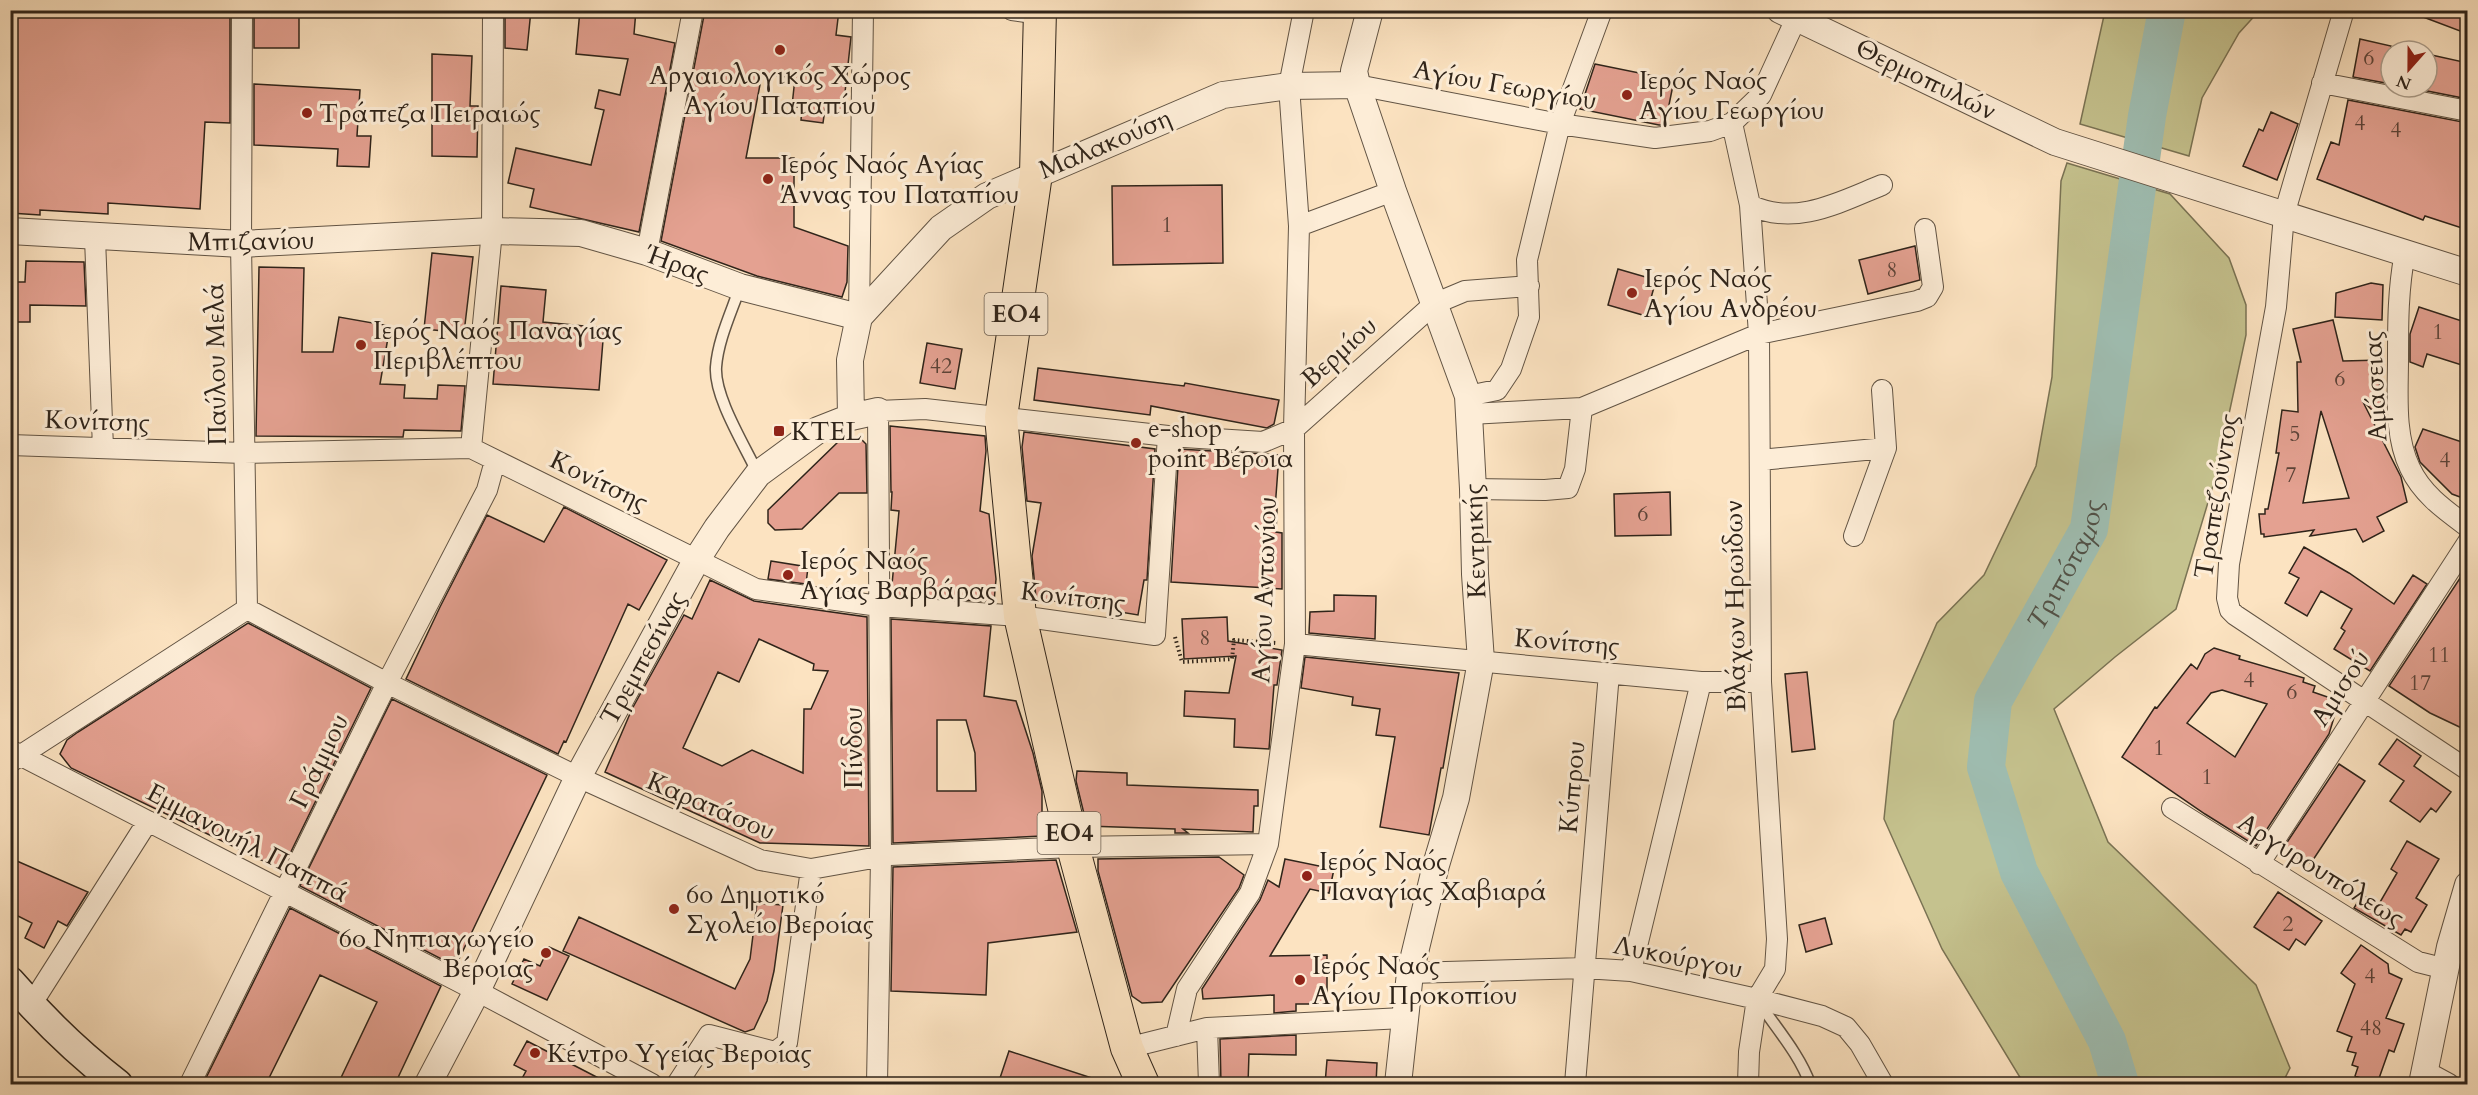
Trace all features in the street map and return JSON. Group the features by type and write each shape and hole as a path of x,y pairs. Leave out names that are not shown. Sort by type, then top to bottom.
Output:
{"main road":[{"name":"ΕΟ4","path":"1031,12 1036,174 1001,417 1020,616 1072,847 1127,1048 1143,1084"},
{"path":"10,981 89,1062 118,1084"}],"street":[{"name":"Παύλου Μελά","path":"242,10 241,244 247,609"},
{"path":"471,448 492,231 493,10"},
{"path":"647,252 693,10"},
{"path":"852,417 850,360 859,317 863,10"},
{"name":"Αγίου Αντωνίου","path":"1176,1036 1187,989 1250,893 1268,844 1295,644 1294,429 1299,226 1289,86 1304,10"},
{"name":"Κεντρικής","path":"1370,10 1354,71 1357,85 1469,405 1475,574 1481,662 1456,798 1436,865 1410,973 1398,1084"},
{"path":"1469,405 1497,390 1511,369 1529,317 1527,260 1560,124 1602,10"},
{"name":"Τραπεζούντος","path":"2343,10 2284,214 2274,318 2229,564 2228,604 2240,620 2365,700 2468,770"},
{"name":"Αγίου Γεωργίου","path":"1357,85 1560,124 1655,138 1710,131 1732,123 1761,95 1792,13"},
{"name":"Θερμοπυλών","path":"1792,13 2055,142 2284,214"},
{"path":"2322,84 2468,111"},
{"name":"Μαλακούση","path":"859,317 941,228 987,196 1222,95 1289,86 1357,85"},
{"name":"Βλάχων Ηρωίδων","path":"1732,123 1750,205 1759,334 1761,682 1777,939 1775,969 1757,999 1749,1052 1748,1084"},
{"path":"1750,205 1763,211 1791,215 1823,210 1882,185"},
{"path":"1299,226 1393,191"},
{"path":"2284,214 2468,273"},
{"path":"1469,405 1582,408 1759,334 1917,302 1927,297 1933,287 1925,229"},
{"name":"Μπιζανίου","path":"10,231 95,238 241,244 492,231"},
{"name":"Ήρας","path":"492,231 581,233 647,252 740,287 859,317"},
{"path":"95,238 103,448"},
{"name":"Αμάσειας","path":"2405,253 2399,283 2398,408 2401,438 2410,468 2430,498 2468,526"},
{"name":"Βερμίου","path":"1001,417 1168,436 1263,442 1294,429 1434,304 1465,291 1529,286"},
{"path":"1854,536 1886,448 1882,390"},
{"path":"1473,489 1568,488 1575,469 1582,408"},
{"name":"Τρεμπεσίνας","path":"428,1084 477,991 578,777 697,559 717,528 758,474 818,430 852,417 878,411 925,409 1001,417"},
{"name":"Πίνδου","path":"877,1084 881,858 878,411"},
{"name":"Κονίτσης","path":"10,445 244,453 471,448 756,590 879,606 1020,616 1155,635 1168,436"},
{"path":"1760,460 1886,448"},
{"name":"Γράμμου","path":"190,1084 387,683 487,490 495,461"},
{"name":"Αμισού","path":"2259,864 2468,542"},
{"path":"14,756 247,609"},
{"name":"Καρατάσου","path":"247,609 387,683 578,777 760,860 811,869 890,855 1072,847 1268,844"},
{"name":"Κονίτσης","path":"1295,644 1701,682 1761,682"},
{"name":"Κύπρου","path":"1575,1084 1609,674"},
{"path":"1631,971 1701,682"},
{"name":"Εμμανουήλ Παππά","path":"14,756 148,821 652,1084"},
{"name":"Αργυρουπόλεως","path":"2172,808 2418,963 2455,955"},
{"path":"32,1005 148,821"},
{"path":"677,1084 709,1035 775,1052 787,1043 811,869"},
{"path":"2449,1084 2424,1078 2455,955 2468,885"},
{"name":"Λυκούργου","path":"1410,973 1584,968 1631,971 1757,999 1822,1016 1846,1027 1860,1044 1883,1084"},
{"path":"1127,1048 1207,1028 1404,1018"},
{"path":"1207,1028 1209,1084"}],"lane":[{"path":"740,287 718,350 716,370 718,391 758,474"},
{"path":"1757,999 1780,1035 1800,1059 1810,1084"}],"path":[{"name":"Κονίτσης","path":"1155,635 1176,637 1182,662 1232,659 1233,640 1295,644"}],"shaded area":[{"path":"2105,11 2259,11 2239,33 2202,98 2189,156 2080,124"},
{"path":"2067,163 2170,194 2229,258 2246,305 2246,335 2215,479 2176,609 2054,709 2108,842 2256,985 2290,1068 2282,1084 2024,1084 1942,949 1884,819 1894,721 1937,623 1984,575 2036,466 2052,377 2061,181"}],"building":[{"path":"10,10 110,10 159,15 159,10 230,10 230,123 205,122 200,209 108,203 108,214 40,210 40,215 10,213"},
{"path":"254,10 299,10 299,48 254,48"},
{"path":"505,10 531,10 527,50 505,48"},
{"path":"580,10 636,10 634,34 675,43 639,232 530,207 534,189 508,183 516,148 591,165 604,110 595,108 599,90 620,95 628,59 576,54"},
{"path":"705,10 839,10 836,35 851,37 843,111 825,109 823,123 801,120 802,108 792,106 795,78 762,74 746,158 794,158 794,227 848,246 847,282 842,297 757,276 661,241"},
{"path":"2411,10 2468,10 2468,34 2410,12"},
{"path":"2360,39 2379,43 2379,82 2353,77"},
{"path":"432,54 472,56 470,106 478,106 477,157 432,156"},
{"path":"2439,57 2468,63 2468,99 2439,93"},
{"name":"Ιερός Ναός Αγίου Γεωργίου","path":"1595,64 1674,80 1665,125 1580,109"},
{"name":"Τράπεζα Πειραιώς","path":"254,84 360,90 357,136 371,136 369,167 337,166 338,149 254,145"},
{"path":"2348,100 2468,123 2468,230 2425,216 2423,220 2317,179 2331,142 2339,145"},
{"path":"2271,112 2298,124 2277,180 2243,166 2259,129 2263,131"},
{"path":"1222,185 1223,263 1113,265 1112,186"},
{"path":"1915,246 1920,280 1868,294 1859,260"},
{"path":"432,253 473,257 464,333 424,329"},
{"path":"26,261 84,262 86,306 30,305 30,322 10,322 10,282 25,282"},
{"path":"259,267 304,268 302,352 333,352 339,317 390,326 380,384 405,385 404,398 437,399 438,385 465,386 461,431 404,430 403,437 256,436"},
{"name":"Ιερός Ναός Αγίου Ανδρέου","path":"1618,269 1656,280 1646,316 1608,305"},
{"path":"2371,283 2383,285 2382,320 2335,317 2336,293"},
{"path":"501,286 546,290 543,322 604,328 599,390 493,384"},
{"path":"2419,307 2468,323 2468,367 2427,354 2423,367 2410,362 2410,334"},
{"path":"2333,320 2343,361 2381,360 2379,393 2387,425 2362,400 2401,477 2407,502 2377,517 2384,531 2363,542 2356,529 2310,536 2314,530 2264,537 2264,534 2261,534 2259,514 2265,514 2265,509 2268,509 2279,453 2276,453 2282,410 2298,412 2297,362 2301,362 2293,329","holes":["2321,411 2349,498 2303,503"]},
{"path":"927,343 962,349 955,389 920,383"},
{"path":"1038,368 1184,386 1185,383 1279,400 1274,424 1267,428 1151,406 1150,415 1034,400"},
{"path":"890,426 985,436 986,451 980,511 989,514 996,579 994,602 891,595 899,511 891,510"},
{"path":"2423,429 2468,444 2468,500 2452,494 2420,462 2415,447"},
{"path":"1024,432 1155,449 1147,580 1144,580 1138,615 1036,598 1032,556 1041,503 1027,501 1022,447"},
{"path":"862,440 866,444 867,493 839,493 802,529 775,530 768,523 768,510 839,441"},
{"path":"1179,449 1279,455 1275,509 1277,509 1276,532 1282,533 1282,589 1171,582"},
{"path":"1670,492 1671,535 1615,536 1614,494"},
{"path":"564,507 667,560 639,610 628,604 566,742 564,741 558,754 406,679 487,515 544,542"},
{"path":"2304,547 2349,573 2394,604 2413,575 2427,584 2370,671 2334,649 2345,631 2341,628 2352,609 2321,591 2307,616 2285,603 2299,578 2289,573"},
{"name":"Ιερός Ναός Αγίας Βαρβάρας","path":"771,561 808,567 806,584 768,579"},
{"path":"2468,566 2468,731 2430,713 2389,686"},
{"path":"710,580 754,601 867,617 869,846 760,843 605,772 632,709 684,615 692,619","holes":["759,639 814,664 813,670 828,671 811,709 804,709 803,773 752,750 722,766 683,748 718,672 739,682"]},
{"path":"1334,595 1376,596 1375,639 1309,633 1310,612 1334,611"},
{"path":"1227,617 1228,641 1282,650 1277,685 1274,685 1269,749 1234,747 1235,719 1184,716 1185,691 1229,693 1236,656 1184,659 1182,619"},
{"path":"891,619 991,626 984,696 1016,701 1033,753 1042,791 1042,836 893,843","holes":["937,720 966,720 975,753 976,791 937,791"]},
{"path":"248,623 371,688 282,870 71,768 60,754 67,740 78,732"},
{"path":"2214,648 2240,656 2239,659 2304,678 2303,682 2315,686 2313,692 2339,701 2329,734 2256,846 2122,757 2155,707 2157,708 2191,664 2197,669 2205,654","holes":["2222,690 2267,704 2235,757 2187,723 2211,693"]},
{"path":"1305,657 1459,673 1429,835 1380,827 1395,737 1376,735 1380,709 1352,705 1353,697 1301,688"},
{"path":"1807,672 1815,749 1792,752 1785,674"},
{"path":"392,699 547,775 459,959 454,957 451,964 300,886"},
{"path":"2397,739 2421,756 2414,766 2451,792 2436,812 2431,808 2420,822 2390,801 2404,781 2379,764"},
{"path":"2339,764 2365,781 2311,863 2301,864 2296,854 2284,847"},
{"path":"1077,771 1127,773 1127,785 1258,790 1258,806 1254,806 1253,832 1183,829 1188,833 1175,833 1175,829 1087,826 1076,781"},
{"path":"2407,841 2439,859 2416,898 2427,905 2411,932 2405,929 2401,935 2354,908 2362,895 2379,904 2397,873 2391,869"},
{"path":"1219,857 1244,875 1239,888 1162,1002 1142,1003 1132,996 1098,871 1098,859"},
{"path":"10,858 88,892 67,926 58,921 44,948 25,938 32,923 10,912"},
{"path":"1285,859 1334,869 1329,893 1310,889 1270,956 1327,955 1327,1004 1296,1004 1296,1011 1274,1013 1274,995 1203,999 1202,989 1260,900 1268,880 1279,887"},
{"path":"1056,860 1077,932 988,943 986,995 891,991 893,867"},
{"path":"2278,892 2322,921 2305,945 2296,939 2289,950 2254,927"},
{"path":"757,903 783,905 774,971 767,1001 754,1029 745,1032 563,951 579,917 735,989 750,959"},
{"path":"290,908 441,986 395,1084 338,1084 377,1002 320,975 266,1084 203,1084"},
{"path":"1825,918 1832,944 1806,952 1799,925"},
{"path":"2361,945 2388,964 2389,973 2402,979 2386,1018 2404,1024 2394,1052 2389,1050 2377,1084 2355,1076 2358,1067 2352,1065 2356,1053 2347,1051 2352,1037 2337,1031 2355,984 2341,973"},
{"path":"549,947 569,956 547,1000 512,984 524,959 540,966"},
{"path":"1296,1035 1296,1055 1249,1054 1248,1084 1221,1084 1220,1039"},
{"name":"Κέντρο Υγείας Βεροίας","path":"527,1041 610,1084 519,1084 526,1071 514,1065"},
{"path":"1009,1051 1101,1081 1100,1084 998,1084"},
{"path":"1327,1060 1377,1063 1376,1084 1325,1084"}],"waterway":[{"name":"Τριπόταμος","path":"2120,1084 2107,1041 2019,872 1986,767 1993,701 2089,529 2147,116 2167,10"}],"place":[{"name":"Αρχαιολογικός Χώρος Αγίου Παταπίου","path":"780,50"},
{"name":"Ιερός Ναός Αγίου Γεωργίου","path":"1627,95"},
{"name":"Τράπεζα Πειραιώς","path":"307,113"},
{"name":"Ιερός Ναός Αγίας Άννας του Παταπίου","path":"768,179"},
{"name":"Ιερός Ναός Αγίου Ανδρέου","path":"1632,293"},
{"name":"Ιερός Ναός Παναγίας Περιβλέπτου","path":"361,345"},
{"name":"KTEL","path":"779,431"},
{"name":"e-shop point Βέροια","path":"1136,443"},
{"name":"Ιερός Ναός Αγίας Βαρβάρας","path":"788,575"},
{"name":"Ιερός Ναός Παναγίας Χαβιαρά","path":"1307,876"},
{"name":"6ο Δημοτικό Σχολείο Βεροίας","path":"674,909"},
{"name":"6ο Νηπιαγωγείο Βέροιας","path":"546,953"},
{"name":"Ιερός Ναός Αγίου Προκοπίου","path":"1300,980"},
{"name":"Κέντρο Υγείας Βεροίας","path":"535,1053"}]}
